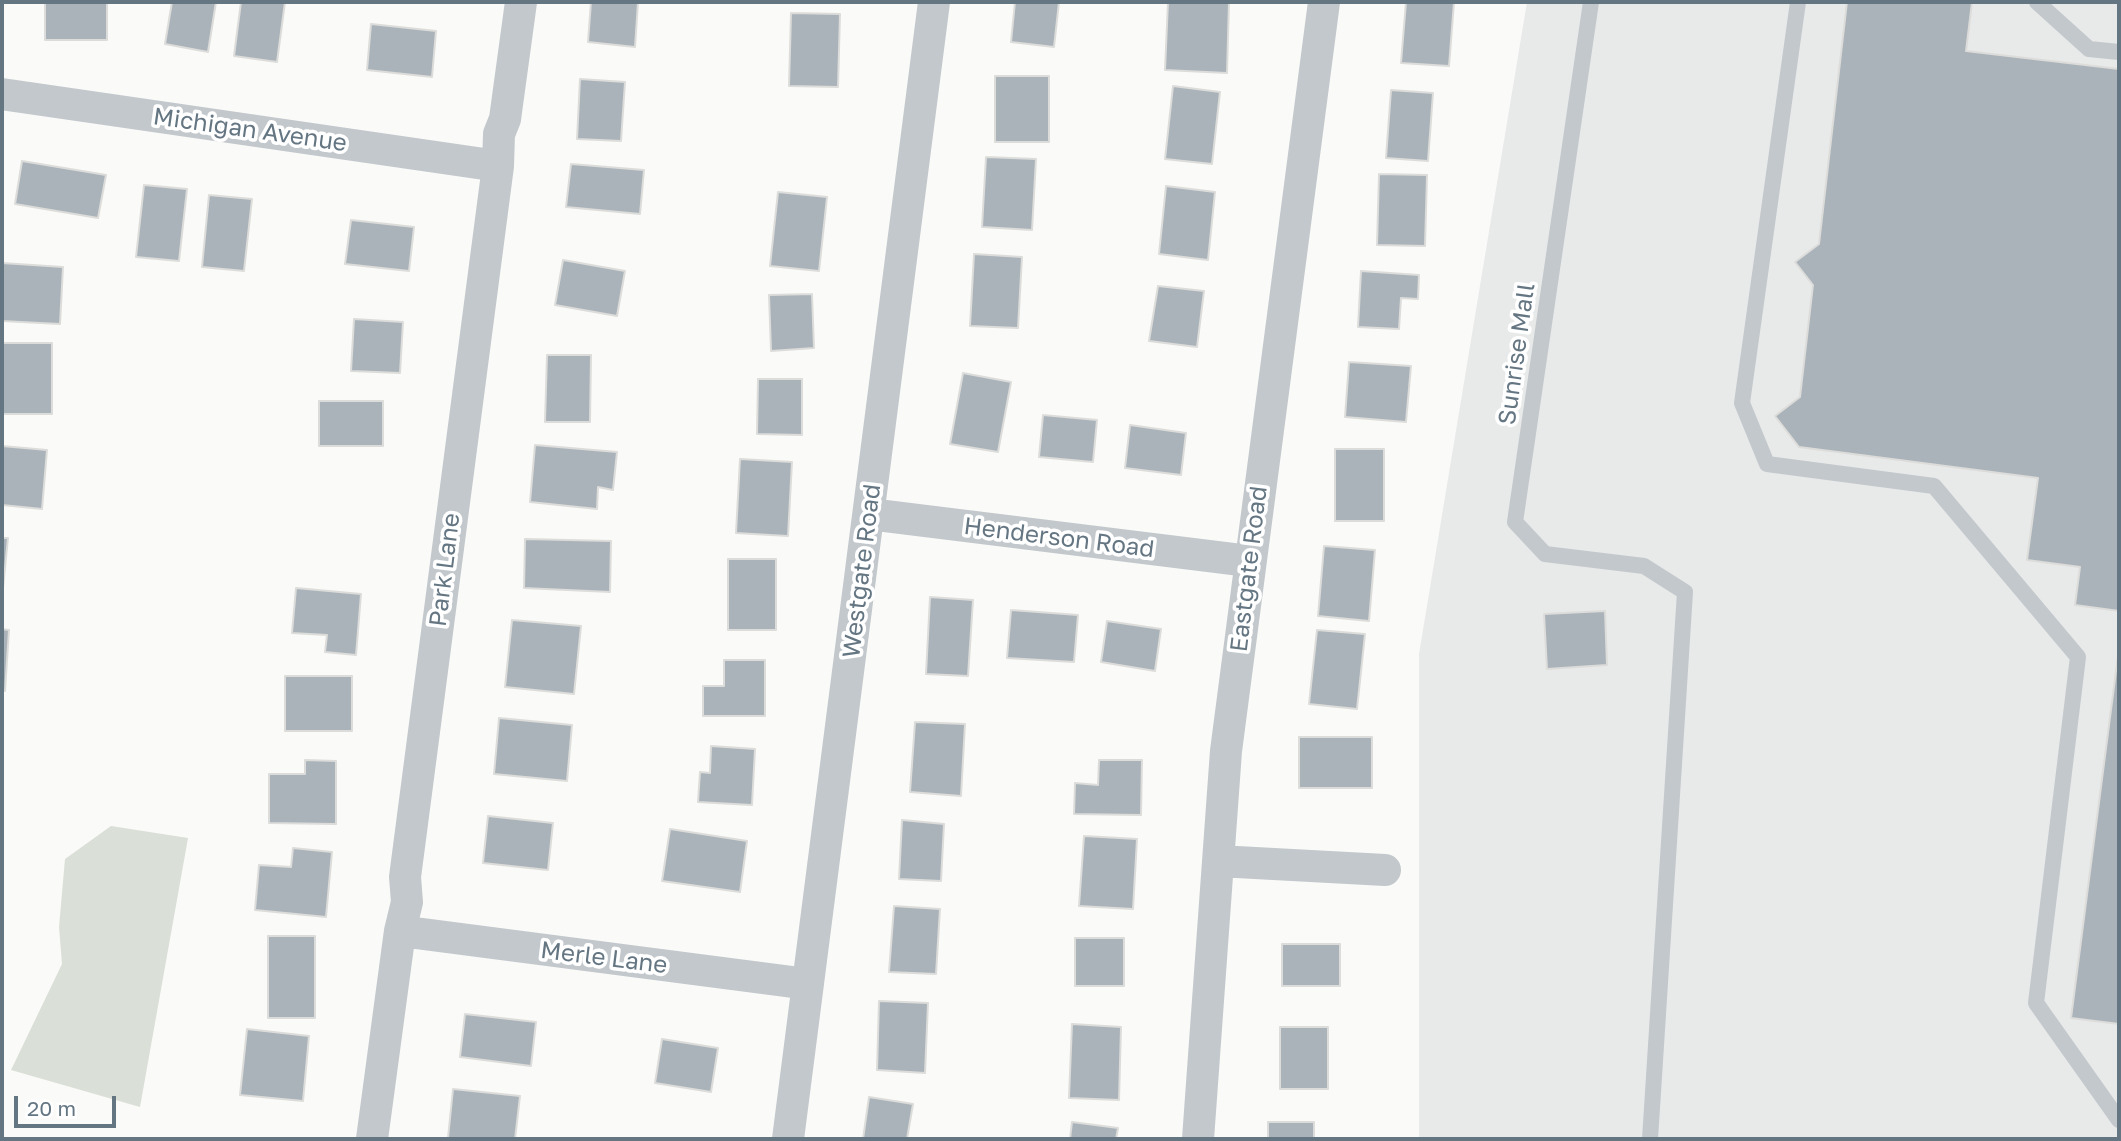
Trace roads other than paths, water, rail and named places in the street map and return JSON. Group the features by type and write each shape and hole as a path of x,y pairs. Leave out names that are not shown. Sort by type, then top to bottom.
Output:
{"street":[{"name":"Park Lane","path":"372,1139 400,931 407,902 405,877 498,166 499,134 505,119 521,2"},
{"name":"Westgate Road","path":"788,1139 934,2"},
{"name":"Eastgate Road","path":"1198,1139 1226,751 1324,2"},
{"name":"Michigan Avenue","path":"2,94 498,166"},
{"name":"Henderson Road","path":"869,514 1249,561"},
{"path":"1218,861 1385,870"},
{"name":"Merle Lane","path":"400,931 808,984"}],"lane":[{"name":"Sunrise Mall","path":"1591,2 1515,522 1545,554 1644,566 1685,592 1650,1139"},
{"path":"1798,2 1742,403 1767,464 1934,486 2078,657 2036,1003 2119,1120"},
{"path":"2037,2 2089,49 2119,52"}]}
